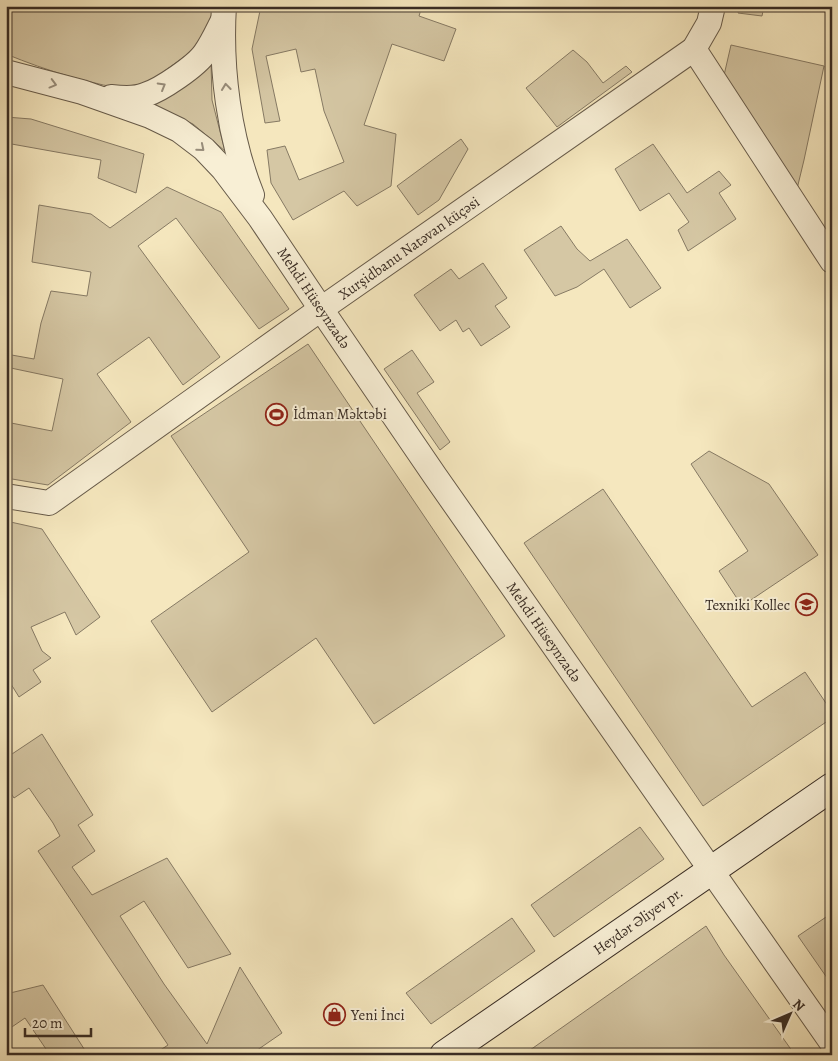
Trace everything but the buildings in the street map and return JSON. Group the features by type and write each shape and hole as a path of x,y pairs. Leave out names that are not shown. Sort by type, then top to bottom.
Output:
{"main road":[{"name":"Heydər Əliyev pr.","path":"444,1055 832,787"}],"street":[{"name":"Xurşidbanu Natəvan küçəsi","path":"6,496 49,504 321,310 694,49 709,23 713,6"},
{"path":"82,92 115,98 131,98 145,96 167,84 193,65 204,54 223,14"},
{"path":"223,14 225,78 229,112 244,177 260,218"},
{"path":"694,49 832,261"},
{"path":"8,72 82,92 150,116 179,130 204,149 223,170 260,218"},
{"name":"Mehdi Hüseynzadə","path":"260,218 440,484 832,1043"}],"shaded area":[{"path":"11,6 212,6 211,25 199,46 137,91 70,77 6,54 6,9"},
{"path":"261,6 298,6 310,10 311,6 422,6 419,16 456,29 444,61 392,44 364,125 396,134 391,186 357,206 344,191 293,220 271,183 267,150 285,146 299,180 344,162 324,111 315,69 301,72 296,49 266,56 280,121 265,123 252,49"},
{"path":"740,6 764,6 762,16 738,13"},
{"path":"731,45 824,66 797,189 722,84"},
{"path":"573,50 587,62 603,83 626,66 632,72 557,127 526,88"},
{"path":"211,62 212,100 225,151 193,124 153,105 183,88"},
{"path":"6,117 31,119 144,154 136,193 98,178 101,160 6,143"},
{"path":"461,139 468,149 439,200 418,215 397,186"},
{"path":"653,144 687,193 719,171 731,185 719,193 736,219 688,251 678,230 689,222 669,193 640,211 615,169"},
{"path":"167,187 221,212 289,309 259,329 176,218 138,246 220,357 183,385 149,337 97,374 131,422 48,485 6,478 6,422 52,431 63,379 6,367 6,354 34,359 41,323 51,291 87,296 91,272 32,262 39,205 91,214 110,228"},
{"path":"561,226 577,249 590,261 627,239 661,288 630,308 604,269 577,287 555,296 524,250"},
{"path":"483,263 507,298 495,306 510,327 481,346 469,328 463,332 456,320 440,331 414,295 451,269 459,279"},
{"path":"308,344 505,636 374,724 316,638 212,712 151,621 249,552 171,436"},
{"path":"412,350 434,382 417,393 450,442 440,450 384,369"},
{"path":"709,451 769,484 818,555 742,606 719,571 748,551 691,464"},
{"path":"603,489 752,707 805,672 832,712 832,718 703,806 524,543"},
{"path":"6,521 42,529 100,617 76,635 65,612 31,627 42,651 51,658 33,670 41,682 19,697 6,676"},
{"path":"42,734 93,815 78,825 95,851 72,867 92,895 167,858 231,954 188,968 144,901 120,916 164,984 207,1044 240,967 282,1033 250,1055 153,1055 168,1045 38,851 60,836 53,823 29,788 14,798 6,786 6,758"},
{"path":"640,827 664,859 554,937 531,905"},
{"path":"832,913 832,985 798,936"},
{"path":"512,918 535,951 431,1024 406,993"},
{"path":"706,926 724,955 795,1055 523,1055"},
{"path":"43,985 88,1055 50,1055 25,1018 6,1031 6,994"}],"place":[{"name":"İdman Məktəbi","path":"277,414"},
{"name":"Texniki Kollec","path":"806,605"},
{"name":"Yeni İnci","path":"335,1015"}]}
